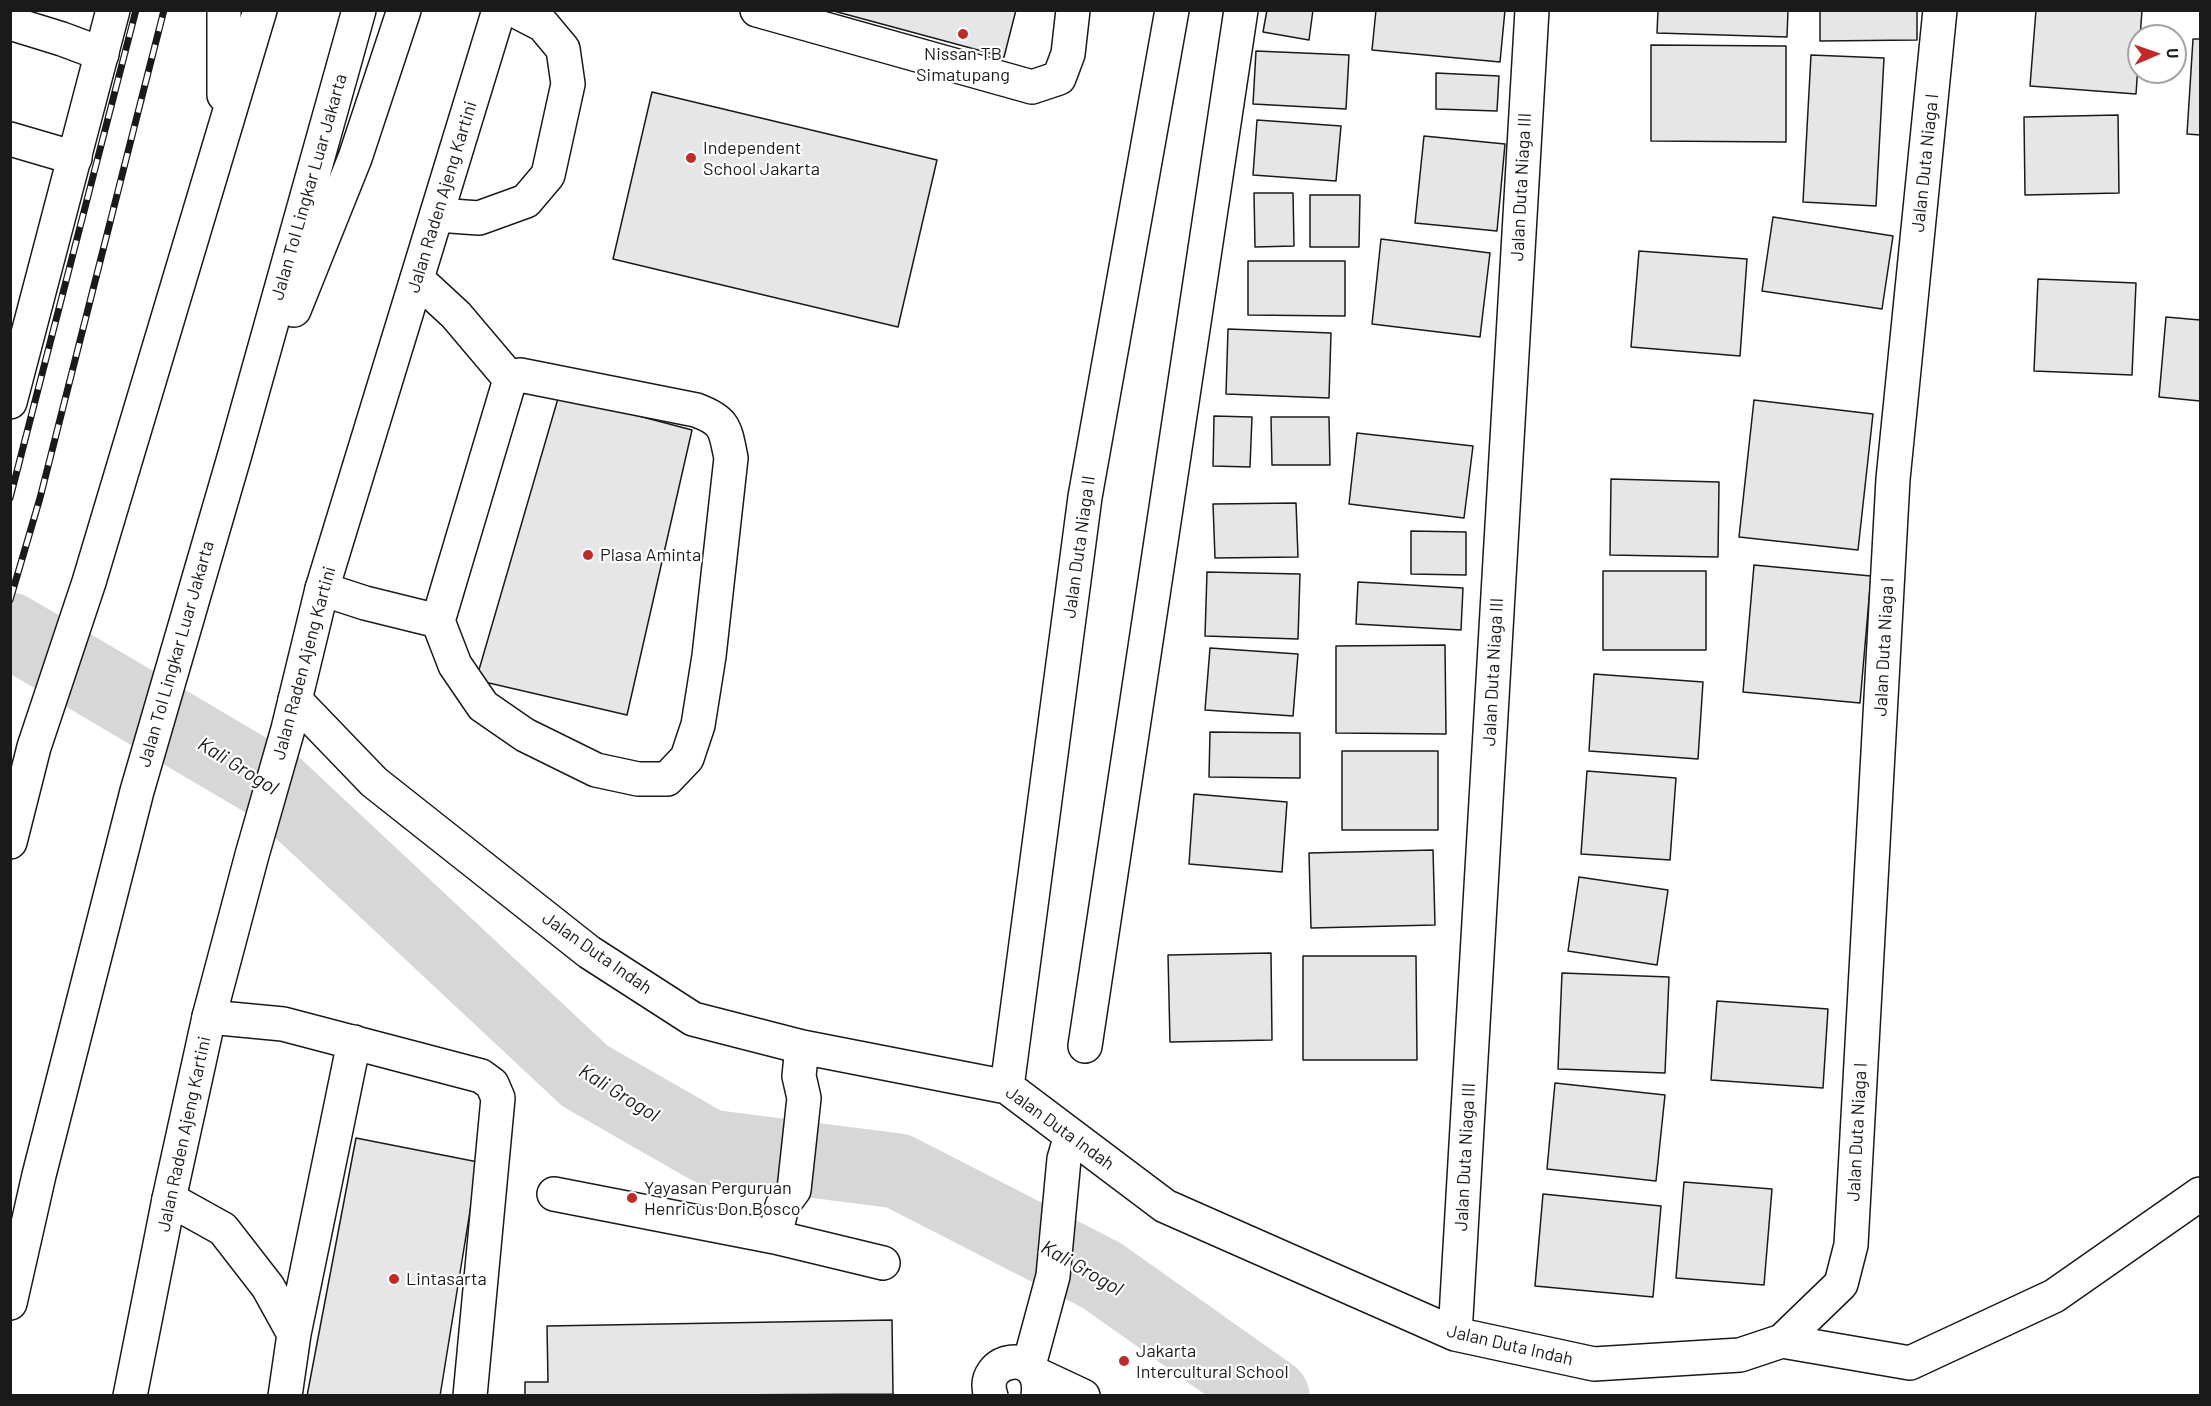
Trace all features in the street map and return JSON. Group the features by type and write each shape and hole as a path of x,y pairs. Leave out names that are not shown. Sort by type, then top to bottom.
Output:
{"main road":[{"path":"10,402 113,10"},
{"path":"224,10 224,127"},
{"path":"10,842 34,747 89,582 260,10"},
{"name":"Jalan Tol Lingkar Luar Jakarta","path":"10,1303 39,1175 137,790 235,454 359,10"},
{"path":"235,454 355,158 404,10"},
{"name":"Jalan Raden Ajeng Kartini","path":"130,1395 169,1199 209,1017 292,715 322,590 499,10"},
{"path":"437,215 479,218 526,201 548,175 568,84 563,49 543,25 514,10"},
{"path":"757,10 1032,87 1059,78 1068,54 1073,10"},
{"name":"Jalan Duta Niaga II","path":"1007,1087 1085,497 1172,10"},
{"path":"1085,1046 1241,10"},
{"name":"Jalan Duta Niaga III","path":"1455,1334 1532,10"},
{"name":"Jalan Duta Niaga I","path":"1841,1284 1851,1245 1893,479 1940,10"},
{"path":"10,23 102,54"},
{"path":"10,139 75,158"},
{"path":"417,279 456,315 511,380"},
{"path":"525,375 696,410 714,417 726,431 731,458 710,645 698,725 687,758 667,779 638,779 596,770 525,735 483,706 455,665 438,621 511,380 525,375"},
{"path":"322,590 438,621"},
{"name":"Jalan Duta Indah","path":"292,715 589,952 693,1019 798,1079 1007,1087 1068,1147 1165,1206 1455,1334 1594,1364 1740,1355 1782,1341 1841,1284"},
{"path":"209,1017 283,1024 481,1076 492,1084 498,1098 470,1395"},
{"path":"285,1395 294,1334 354,1042"},
{"path":"782,1205 798,1079"},
{"path":"1034,1378 1053,1276 1068,1147"},
{"path":"554,1194 782,1205 883,1263"},
{"path":"1782,1341 1910,1363 2054,1296 2200,1194"},
{"path":"169,1199 223,1229 268,1287 294,1334"},
{"path":"991,1395 988,1388 990,1377 997,1368 1006,1362 1018,1361 1034,1378 1083,1395"}],"building":[{"name":"Nissan TB Simatupang","path":"830,10 1016,10 1004,57"},
{"path":"1267,10 1313,10 1309,40 1263,32"},
{"path":"1376,10 1505,10 1500,62 1372,50"},
{"path":"1658,10 1788,10 1787,37 1657,33"},
{"path":"1820,10 1917,10 1917,40 1820,41"},
{"path":"2036,10 2142,10 2141,24 2127,24 2127,84 2137,84 2136,94 2030,86"},
{"path":"2193,39 2200,39 2200,135 2187,134"},
{"path":"1651,45 1786,46 1786,142 1651,141"},
{"path":"1256,51 1349,55 1346,109 1253,104"},
{"path":"1811,55 1884,58 1876,206 1803,202"},
{"path":"1436,73 1499,76 1497,111 1436,109"},
{"path":"652,92 937,160 898,327 613,259"},
{"path":"2118,115 2119,193 2025,195 2024,117"},
{"path":"1257,120 1341,126 1336,181 1253,175"},
{"path":"1424,136 1505,144 1497,231 1415,223"},
{"path":"1254,193 1293,193 1294,246 1255,247"},
{"path":"1310,195 1360,195 1359,247 1310,247"},
{"path":"1773,217 1893,236 1882,309 1762,291"},
{"path":"1381,239 1490,253 1480,337 1372,324"},
{"path":"1639,251 1747,259 1740,356 1631,347"},
{"path":"1248,261 1345,261 1345,316 1248,315"},
{"path":"2038,279 2136,283 2132,375 2034,371"},
{"path":"2166,317 2200,320 2200,401 2159,397"},
{"path":"1228,329 1331,333 1329,398 1226,394"},
{"name":"Plasa Aminta","path":"559,395 692,430 627,715 476,680"},
{"path":"1754,400 1873,414 1858,550 1739,537"},
{"path":"1214,416 1252,417 1250,467 1213,466"},
{"path":"1271,417 1329,417 1330,465 1272,465"},
{"path":"1357,433 1473,446 1464,518 1349,504"},
{"path":"1611,479 1719,482 1718,557 1610,555"},
{"path":"1296,503 1298,557 1215,558 1213,504"},
{"path":"1411,531 1466,532 1466,575 1411,574"},
{"path":"1754,565 1871,576 1860,703 1743,692"},
{"path":"1603,571 1706,571 1706,650 1603,650"},
{"path":"1207,572 1300,574 1298,639 1205,636"},
{"path":"1358,582 1463,588 1461,630 1356,624"},
{"path":"1445,645 1446,734 1336,733 1336,646"},
{"path":"1210,648 1298,654 1293,716 1205,710"},
{"path":"1594,674 1703,682 1698,759 1589,751"},
{"path":"1210,732 1300,733 1300,778 1209,777"},
{"path":"1342,751 1438,751 1438,830 1342,830"},
{"path":"1587,771 1676,778 1670,860 1581,854"},
{"path":"1194,794 1287,802 1282,872 1189,864"},
{"path":"1433,850 1435,925 1311,928 1309,853"},
{"path":"1579,877 1668,890 1657,965 1568,951"},
{"path":"1271,953 1272,1040 1170,1042 1168,955"},
{"path":"1303,956 1416,956 1417,1060 1303,1060"},
{"path":"1562,973 1669,977 1665,1073 1558,1069"},
{"path":"1717,1001 1828,1009 1823,1088 1711,1080"},
{"path":"1555,1083 1665,1095 1656,1181 1547,1169"},
{"name":"Lintasarta","path":"356,1138 478,1162 440,1396 307,1396"},
{"path":"1684,1182 1772,1189 1764,1285 1676,1278"},
{"path":"1543,1194 1661,1206 1653,1297 1535,1286"},
{"path":"892,1320 893,1394 525,1396 525,1382 548,1382 547,1326"}],"waterway":[{"name":"Kali Grogol","path":"10,630 276,787 585,1076 709,1147 898,1171 1101,1275 1272,1396"}],"railway":[{"path":"10,498 136,10"},
{"path":"10,600 40,498 164,10"}],"place":[{"name":"Nissan TB Simatupang","path":"963,34"},
{"name":"Independent School Jakarta","path":"691,158"},
{"name":"Plasa Aminta","path":"588,555"},
{"name":"Yayasan Perguruan Henricus Don Bosco","path":"632,1198"},
{"name":"Lintasarta","path":"394,1279"},
{"name":"Jakarta Intercultural School","path":"1124,1361"}]}
